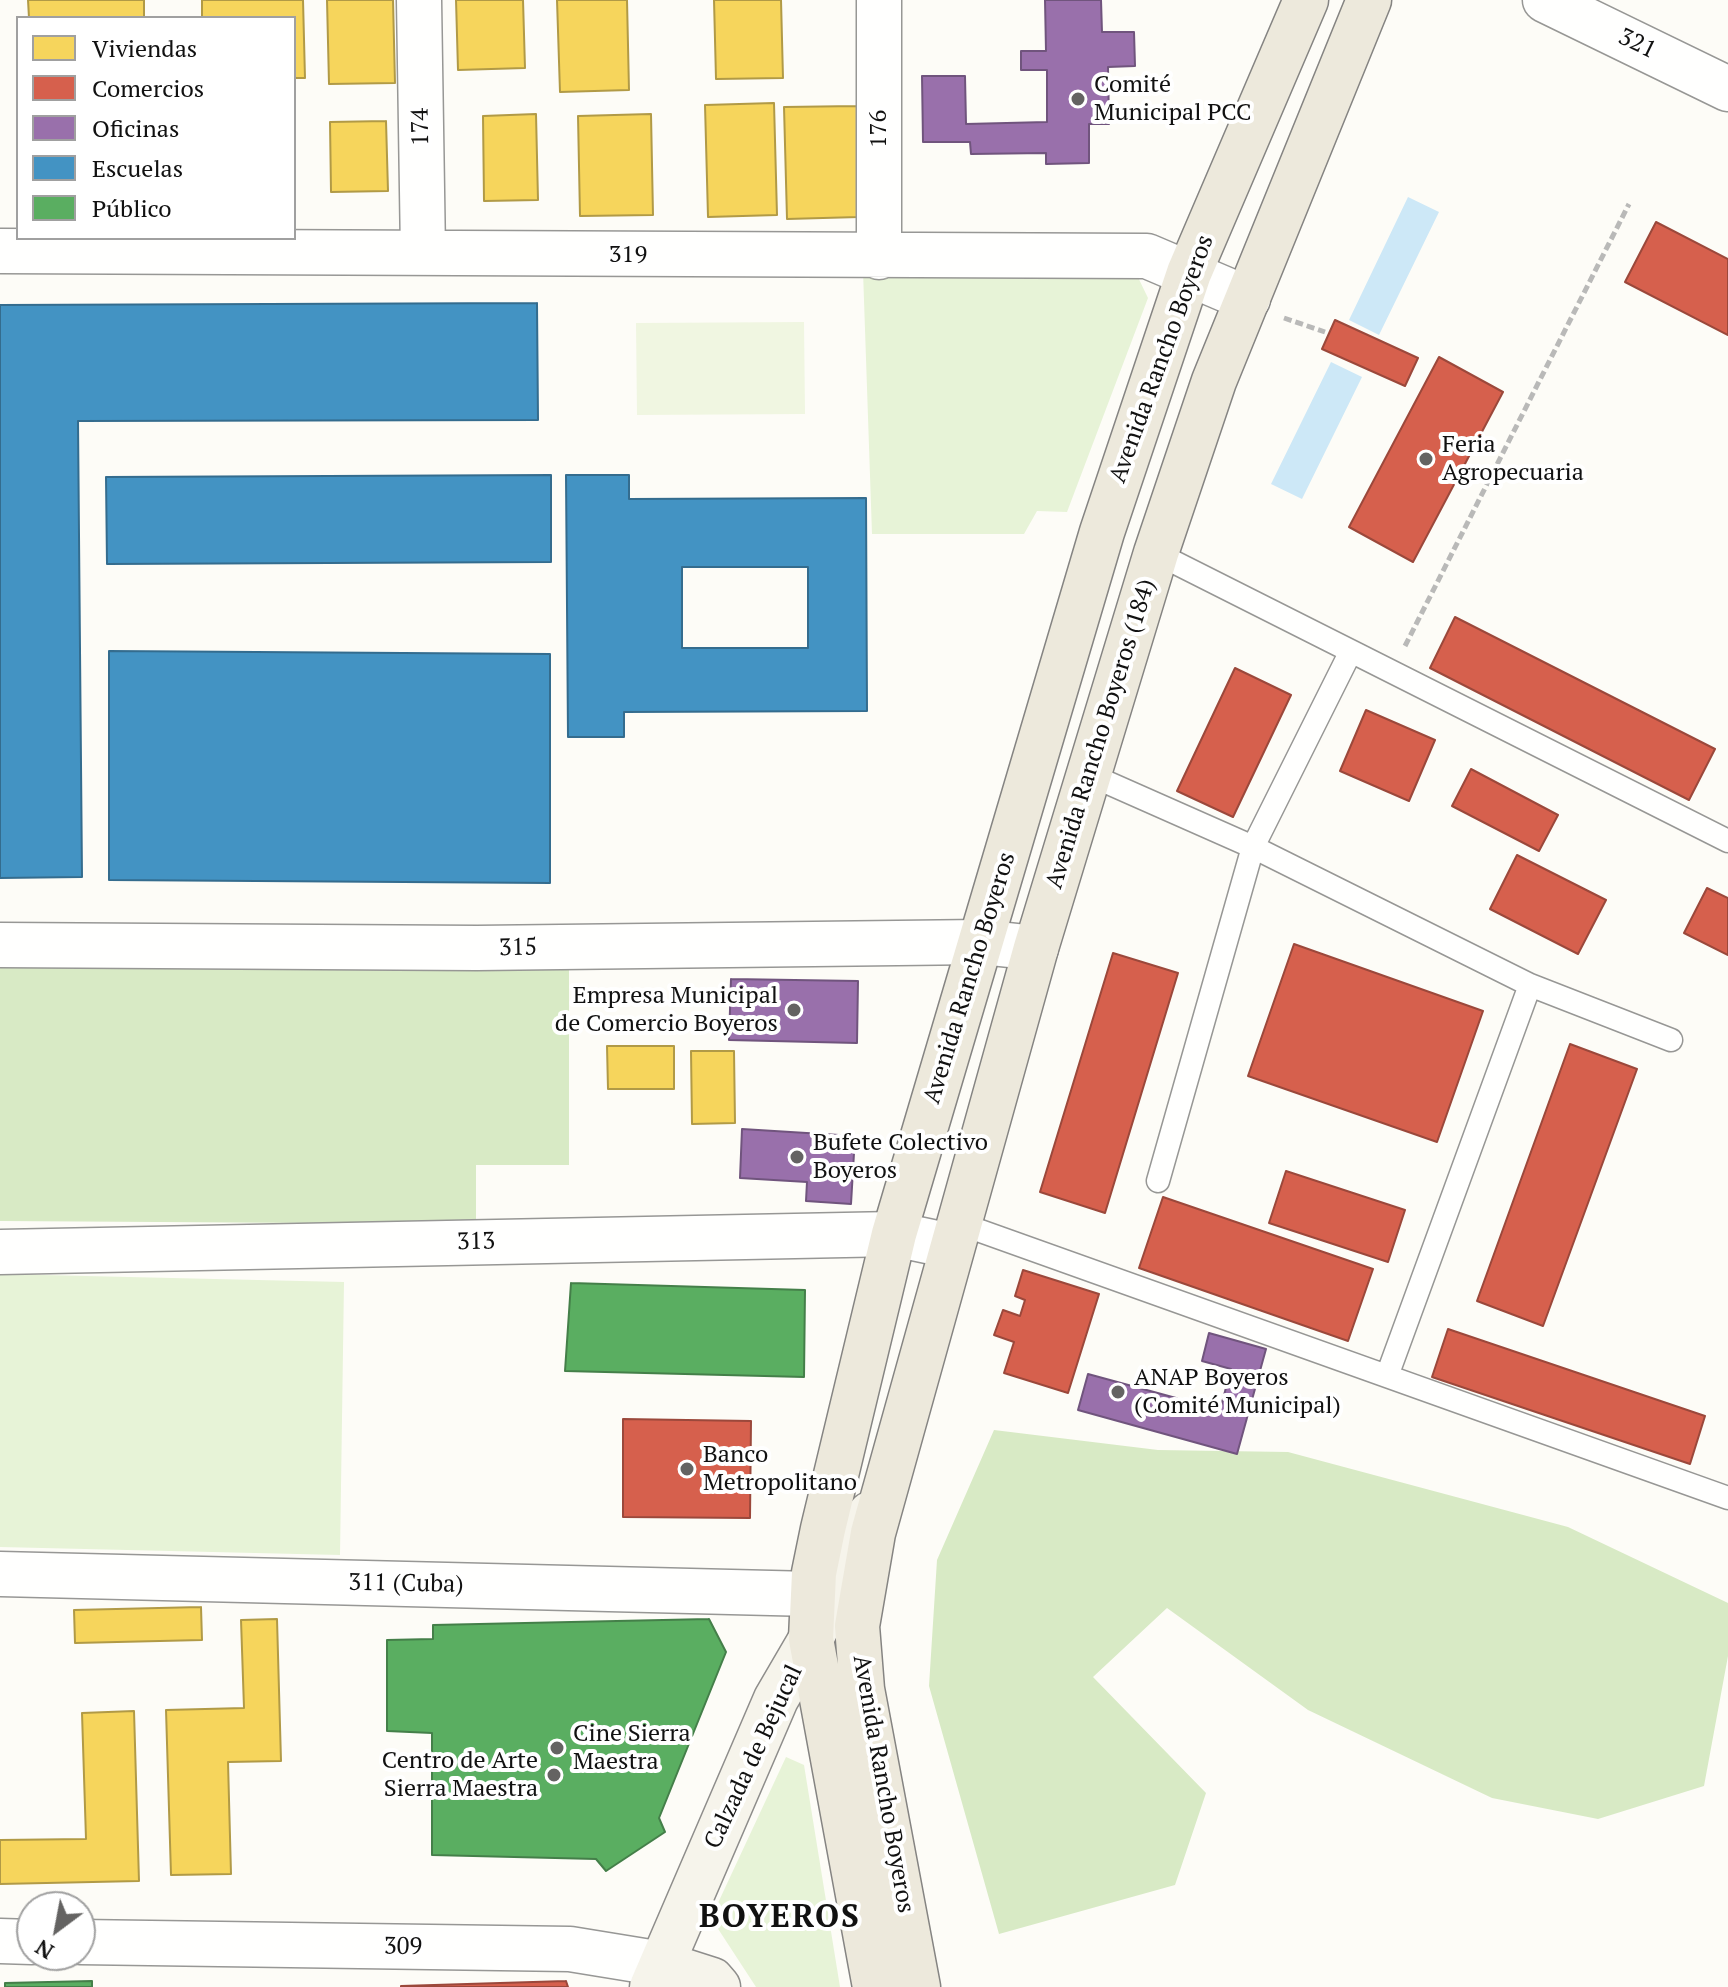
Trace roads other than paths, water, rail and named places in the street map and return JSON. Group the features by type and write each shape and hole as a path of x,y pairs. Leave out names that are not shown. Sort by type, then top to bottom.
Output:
{"main road":[{"name":"Avenida Rancho Boyeros","path":"875,1987 811,1639 812,1594 823,1529 894,1234 1102,532 1189,273 1306,0"},
{"name":"Avenida Rancho Boyeros (184)","path":"884,1486 1036,948 1156,553 1214,381 1369,0"},
{"name":"Avenida Rancho Boyeros","path":"884,1486 863,1574 857,1626 862,1689 918,1987"},
{"name":"Calzada de Bejucal","path":"657,1976 776,1699 811,1639 884,1486"},
{"name":"309","path":"657,1976 712,1980 718,1987"}],"street":[{"name":"174","path":"419,0 423,253"},
{"name":"176","path":"879,0 879,257"},
{"name":"321","path":"1545,0 1728,89"},
{"name":"319","path":"0,251 1147,256 1248,299"},
{"name":"315","path":"0,945 477,948 981,942 1036,948"},
{"name":"313","path":"0,1252 954,1234"},
{"name":"311 (Cuba)","path":"0,1574 812,1594"},
{"name":"309","path":"96,1942 570,1949 657,1976"}],"lane":[{"path":"1156,553 1728,841"},
{"path":"1158,1181 1253,847 1350,653"},
{"path":"1088,774 1253,847 1530,985 1671,1040"},
{"path":"1387,1376 1530,985"},
{"path":"954,1234 1387,1376 1728,1498"}],"water":[{"path":"1408,197 1439,212 1379,335 1349,320"},
{"path":"1331,362 1362,377 1302,499 1271,484"}],"place":[{"name":"Comité Municipal PCC","path":"1078,99"},
{"name":"Feria Agropecuaria","path":"1426,459"},
{"name":"Empresa Municipal de Comercio Boyeros","path":"794,1010"},
{"name":"Bufete Colectivo Boyeros","path":"797,1157"},
{"name":"ANAP Boyeros (Comité Municipal)","path":"1118,1392"},
{"name":"Banco Metropolitano","path":"687,1469"},
{"name":"Cine Sierra Maestra","path":"557,1748"},
{"name":"Centro de Arte Sierra Maestra","path":"554,1775"}],"district":[{"name":"BOYEROS","path":"780,1918"}]}
